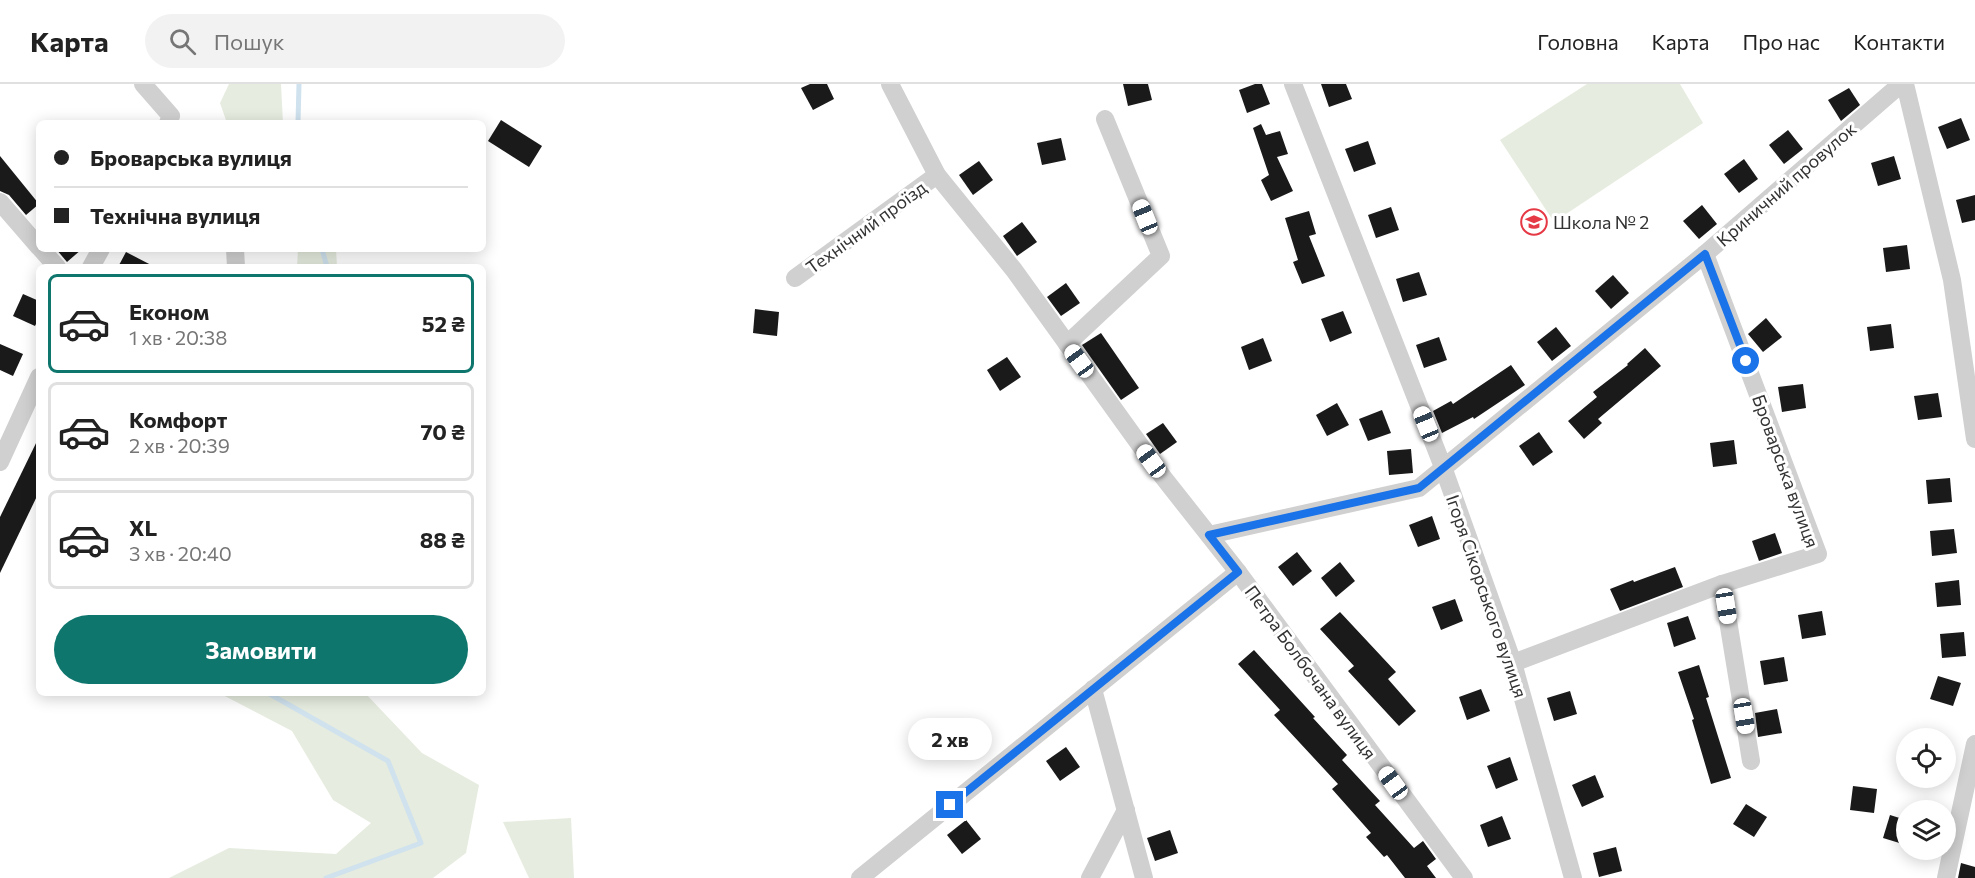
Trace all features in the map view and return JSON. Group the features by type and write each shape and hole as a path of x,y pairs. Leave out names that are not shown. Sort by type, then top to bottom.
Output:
{"street":[{"path":"143,84 171,120"},
{"name":"Петра Болбочана вулиця","path":"890,84 936,175 1014,270 1163,477 1238,572 1464,878"},
{"name":"Ігоря Сікорського вулиця","path":"1293,84 1443,467 1513,663 1573,878"},
{"path":"1903,84 1952,280 1975,439"},
{"name":"Криничний провулок","path":"1209,535 1419,488 1705,254 1903,84"},
{"path":"1067,344 1161,256 1105,119"},
{"name":"Технічний проїзд","path":"795,278 936,175"},
{"path":"0,202 36,243"},
{"path":"44,252 54,264"},
{"name":"Броварська вулиця","path":"1513,663 1722,584 1818,554 1705,254"},
{"path":"0,462 36,384"},
{"path":"860,878 1238,572"},
{"path":"1722,584 1751,760"},
{"path":"1093,689 1144,878"},
{"path":"1946,878 1975,744"},
{"path":"1090,878 1126,810"}],"shaded area":[{"path":"229,84 281,84 283,120 226,120 220,103"},
{"path":"1587,84 1680,84 1703,123 1554,222 1500,140"},
{"path":"298,252 336,252 337,264 297,264"},
{"path":"225,696 368,696 422,753 479,785 466,853 433,878 169,878 229,848 336,854 371,823 333,800 292,731"},
{"path":"571,818 574,878 529,878 503,822"}],"building":[{"path":"810,84 827,84 834,99 813,110 801,88"},
{"path":"1123,84 1148,84 1152,100 1128,106"},
{"path":"1262,84 1270,104 1247,113 1239,90"},
{"path":"1321,84 1346,84 1352,99 1329,107"},
{"path":"1849,88 1860,105 1841,121 1828,100"},
{"path":"1961,118 1970,140 1947,149 1938,127"},
{"path":"501,120 542,146 529,167 488,141"},
{"path":"1261,124 1266,135 1280,131 1288,154 1277,157 1293,191 1271,201 1261,180 1269,175 1253,128"},
{"path":"1788,130 1803,149 1784,164 1769,145"},
{"path":"1061,138 1066,160 1042,165 1037,143"},
{"path":"1368,141 1376,164 1354,172 1345,149"},
{"path":"0,156 36,200 36,207 26,215 9,195 0,191"},
{"path":"1894,156 1901,179 1878,186 1871,163"},
{"path":"1744,159 1758,179 1739,193 1724,174"},
{"path":"979,161 993,180 973,195 959,175"},
{"path":"1975,195 1975,220 1962,223 1956,200"},
{"path":"1702,205 1717,224 1699,239 1683,221"},
{"path":"1391,207 1399,230 1376,238 1368,215"},
{"path":"1309,211 1316,234 1309,236 1325,276 1302,284 1293,262 1298,260 1285,218"},
{"path":"1022,222 1037,242 1017,256 1003,236"},
{"path":"1907,245 1910,269 1886,272 1883,248"},
{"path":"59,252 79,252 67,262"},
{"path":"126,252 149,264 120,264"},
{"path":"1419,272 1427,295 1403,302 1396,279"},
{"path":"1613,275 1629,293 1611,309 1595,291"},
{"path":"1066,283 1080,303 1061,316 1047,297"},
{"path":"23,294 36,300 35,326 13,316"},
{"path":"755,309 779,312 777,336 753,333"},
{"path":"1343,311 1352,333 1330,342 1321,319"},
{"path":"1766,318 1782,337 1763,352 1748,334"},
{"path":"1891,324 1894,348 1870,351 1867,327"},
{"path":"1556,327 1571,346 1552,361 1537,342"},
{"path":"1101,333 1139,388 1121,400 1082,345"},
{"path":"1439,337 1447,360 1424,368 1416,345"},
{"path":"1263,338 1272,361 1249,370 1241,347"},
{"path":"0,344 23,354 13,376 0,370"},
{"path":"1645,348 1661,366 1598,419 1602,423 1584,439 1568,421 1597,397 1593,392 1628,365"},
{"path":"1007,357 1021,377 1000,391 987,370"},
{"path":"1511,365 1525,385 1474,419 1473,417 1442,433 1433,411 1451,401 1453,404"},
{"path":"1803,384 1806,408 1782,412 1778,387"},
{"path":"1938,393 1942,417 1918,420 1914,396"},
{"path":"1337,403 1349,425 1327,436 1316,415"},
{"path":"1382,410 1391,433 1368,441 1359,419"},
{"path":"1163,423 1177,442 1160,454 1146,434"},
{"path":"1539,432 1553,452 1533,466 1519,446"},
{"path":"1734,440 1737,464 1713,467 1710,443"},
{"path":"36,443 36,498 0,573 0,517"},
{"path":"1411,449 1413,473 1389,475 1387,451"},
{"path":"1950,478 1952,502 1928,504 1926,480"},
{"path":"1432,516 1440,539 1418,547 1409,525"},
{"path":"1954,529 1957,553 1932,556 1930,531"},
{"path":"1775,533 1782,553 1759,561 1752,541"},
{"path":"1297,552 1312,571 1293,586 1278,567"},
{"path":"1340,562 1355,581 1336,597 1321,578"},
{"path":"1675,567 1683,587 1620,611 1610,589"},
{"path":"1959,580 1961,605 1937,607 1935,583"},
{"path":"1455,599 1463,621 1441,630 1432,607"},
{"path":"1822,611 1826,635 1802,639 1798,615"},
{"path":"1340,612 1396,672 1388,679 1416,711 1399,726 1348,671 1354,666 1320,629"},
{"path":"1688,616 1696,639 1674,647 1667,623"},
{"path":"1964,632 1966,656 1942,658 1940,634"},
{"path":"1254,650 1347,755 1342,760 1380,801 1375,805 1414,848 1423,841 1436,859 1427,866 1436,878 1405,878 1387,855 1384,857 1366,837 1371,833 1332,789 1338,784 1274,715 1280,710 1238,664"},
{"path":"1784,657 1788,681 1764,685 1760,661"},
{"path":"1699,665 1709,697 1706,698 1731,778 1711,784 1692,720 1694,719 1678,672"},
{"path":"1938,676 1961,683 1953,706 1930,699"},
{"path":"1481,689 1490,711 1467,720 1459,697"},
{"path":"1570,691 1577,714 1554,721 1547,698"},
{"path":"1777,709 1782,733 1758,737 1755,713"},
{"path":"1066,747 1080,767 1060,781 1046,761"},
{"path":"1510,757 1518,780 1496,789 1487,766"},
{"path":"1595,775 1604,797 1582,807 1572,785"},
{"path":"1853,786 1877,789 1874,813 1850,810"},
{"path":"1746,804 1767,817 1754,837 1733,824"},
{"path":"1890,815 1896,817 1896,842 1883,838"},
{"path":"1502,816 1511,839 1488,847 1480,825"},
{"path":"966,820 981,839 962,854 947,835"},
{"path":"1170,830 1178,853 1155,861 1147,838"},
{"path":"1616,847 1622,871 1599,877 1593,853"},
{"path":"1961,863 1975,867 1975,878 1958,878"}],"waterway":[{"path":"298,120 299,84"},
{"path":"323,252 326,264"},
{"path":"273,696 388,761 421,843 326,878"}],"place":[{"name":"Школа № 2","path":"1534,222"}],"route":[{"path":"950,805 1238,572 1209,535 1419,488 1705,254 1746,361"}]}
